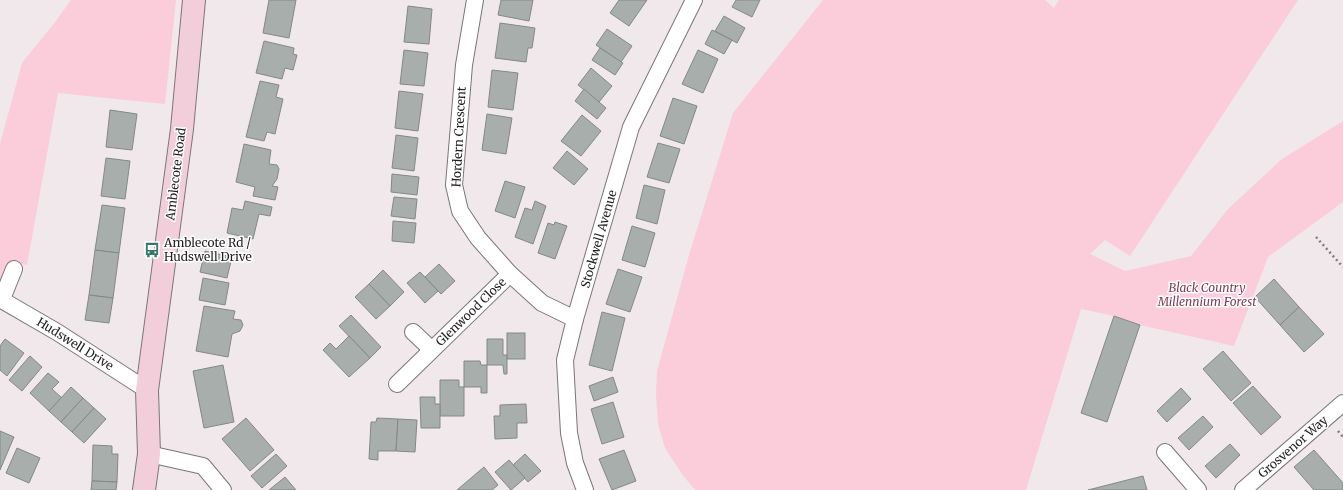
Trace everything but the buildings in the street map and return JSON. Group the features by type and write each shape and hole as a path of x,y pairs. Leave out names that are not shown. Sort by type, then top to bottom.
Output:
{"street":[{"name":"Amblecote Road","path":"144,490 149,454 147,390 182,129 194,0"},
{"name":"Hordern Crescent","path":"475,0 464,65 454,185 460,211 478,238 510,274 542,303 575,319"},
{"name":"Stockwell Avenue","path":"585,490 575,463 570,433 565,360 575,319 631,127 694,0"},
{"name":"Hudswell Drive","path":"14,269 1,299 57,332 147,390"},
{"name":"Glenwood Close","path":"397,384 510,274"},
{"name":"Glenwood Close","path":"413,332 431,350"},
{"name":"Grosvenor Way","path":"1243,490 1343,403"},
{"path":"1165,452 1198,490"},
{"path":"149,454 203,466 223,490"}],"path":[{"path":"1316,237 1343,267"}],"green space":[{"path":"71,0 176,0 165,104 58,93 27,265 11,262 0,282 0,144 22,63"},
{"name":"Black Country Millennium Forest","path":"823,0 1045,0 1054,8 1059,0 1298,0 1130,256 1105,240 1090,254 1125,271 1191,256 1228,209 1282,159 1343,121 1343,202 1268,257 1234,346 1140,325 1114,316 1081,309 1026,490 695,490 682,474 665,448 658,424 656,394 657,371 689,255 733,113"}],"place":[{"name":"Amblecote Rd / Hudswell Drive","path":"152,250"}]}
